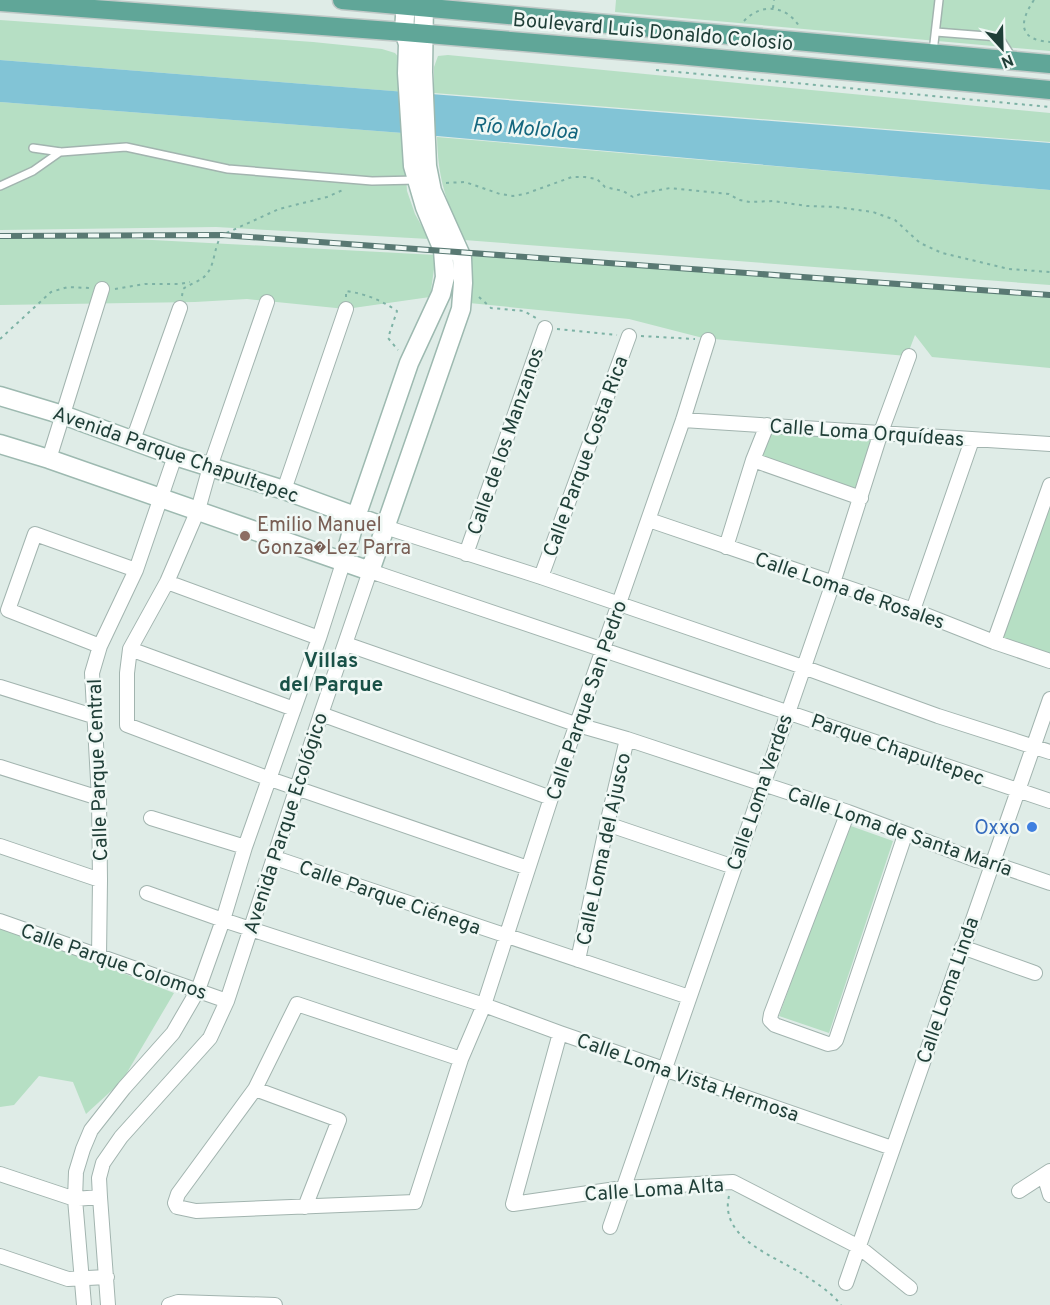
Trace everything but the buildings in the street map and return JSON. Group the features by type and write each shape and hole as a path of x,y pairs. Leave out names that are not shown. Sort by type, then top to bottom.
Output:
{"main road":[{"name":"Boulevard Luis Donaldo Colosio","path":"342,0 424,3 1050,64"},
{"name":"Boulevard Luis Donaldo Colosio","path":"0,2 404,32 1050,90"}],"street":[{"name":"Avenida Parque Ecológico","path":"84,1305 75,1199 76,1172 92,1130 124,1088 173,1033 198,990 223,920 244,847 319,638 356,517 409,363 441,294 444,277 443,250 422,173 415,73 404,32 406,2"},
{"name":"Avenida Parque Ecológico","path":"415,73 423,34 424,3"},
{"name":"Avenida Parque Ecológico","path":"108,1305 99,1178 103,1163 121,1137 210,1038 227,1001 321,714 461,309 462,258 422,173"},
{"path":"49,459 102,289"},
{"path":"441,294 462,291"},
{"name":"Calle Parque Central","path":"267,302 210,467 198,510 167,582 130,649 127,672 127,725 270,779"},
{"path":"133,440 180,308"},
{"path":"284,490 346,309"},
{"name":"Calle de los Manzanos","path":"466,554 544,328"},
{"name":"Calle Parque Costa Rica","path":"541,577 630,336"},
{"name":"Calle Parque San Pedro","path":"305,1207 415,1203 461,1059 484,1005 551,798 649,520 708,340"},
{"name":"Calle Loma Verdes","path":"610,1227 861,498 881,432 909,356"},
{"name":"Avenida Parque Chapultepec","path":"0,396 63,415 175,456 284,490 385,527"},
{"name":"Calle Loma Orquídeas","path":"683,420 1050,444"},
{"path":"726,547 753,460 767,425"},
{"path":"913,610 972,440"},
{"path":"0,444 198,510 370,571"},
{"name":"Calle Parque Central","path":"99,957 99,798 92,673 100,646 136,570 175,456"},
{"path":"753,460 861,498"},
{"path":"994,642 1050,485"},
{"name":"Calle Loma de Rosales","path":"649,520 913,610 1050,661"},
{"path":"385,527 541,577 938,716 1050,752"},
{"path":"100,646 8,609 35,534 136,570"},
{"name":"Parque Chapultepec","path":"370,571 1050,801"},
{"path":"167,582 319,638"},
{"name":"Calle Loma de Santa María","path":"346,644 578,725 848,812 976,860 1050,882"},
{"path":"130,649 294,709"},
{"path":"0,687 93,717"},
{"name":"Calle Loma Linda","path":"846,1283 1050,699"},
{"path":"321,714 551,798"},
{"name":"Calle Loma del Ajusco","path":"579,960 606,825 627,739"},
{"path":"0,767 99,798"},
{"path":"270,779 528,868"},
{"path":"848,812 771,1014 770,1020 775,1024 828,1044 836,1040 906,835"},
{"path":"151,818 244,847"},
{"path":"606,825 734,867"},
{"path":"0,846 100,880"},
{"name":"Calle Parque Ciénega","path":"275,858 689,997"},
{"name":"Calle Loma Vista Hermosa","path":"147,893 484,1005 892,1148"},
{"name":"Calle Parque Colomos","path":"0,921 227,1001"},
{"path":"962,946 1035,973"},
{"path":"255,1089 339,1120 305,1207 196,1211 184,1210 176,1205 178,1194 255,1089 297,1004 461,1059"},
{"name":"Calle Loma Alta","path":"560,1033 513,1204 622,1188 733,1182 859,1247 910,1288"},
{"path":"1019,1191 1047,1173 1050,1195"},
{"path":"0,1174 75,1199 100,1197"},
{"path":"0,1256 68,1279 106,1277"},
{"path":"169,1305 178,1302 274,1305"}],"lane":[{"path":"933,52 939,0"},
{"path":"936,32 999,37 1015,61"},
{"path":"33,148 61,152 126,147 228,169 372,181 422,173"},
{"path":"0,186 33,171 61,152"}],"path":[{"path":"773,8 774,0"},
{"path":"1034,0 1024,14 1022,22 1025,31 1033,38 1050,42"},
{"path":"737,34 742,23 750,15 761,9 773,8 784,11 794,19 801,29 803,40"},
{"path":"422,173 465,182 513,196 572,177 585,177 597,179 605,187 623,191 633,197 670,188 729,194 739,200 750,202 773,201 873,212 895,220 920,243 942,253 1009,269 1050,272"},
{"path":"180,308 183,289 192,281 204,277 211,266 217,242 222,235 279,209 327,197 372,181"},
{"path":"346,309 346,291 378,299 397,311 388,338 409,363"},
{"path":"462,291 491,308 524,311 540,320 544,328 708,340"},
{"path":"733,1182 728,1201 729,1215 735,1228 754,1247 800,1272 835,1297 841,1305"}],"green space":[{"path":"616,0 1050,0 1050,51 615,12"},
{"path":"0,20 382,49 395,53 401,60 405,92 0,60"},
{"path":"448,55 1050,113 1050,142 434,93 434,67 438,56"},
{"path":"0,102 403,133 407,191 415,214 429,239 216,227 0,230"},
{"path":"437,137 1050,190 1050,285 464,240 444,190 439,166"},
{"path":"59,235 436,255 430,297 346,309 247,299 0,305 0,237"},
{"path":"463,254 1050,297 1050,368 932,357 915,335 907,356 703,338 629,319 459,302"},
{"path":"771,429 872,438 854,492 760,459"},
{"path":"1050,488 1050,658 996,639"},
{"path":"848,825 893,841 829,1033 779,1016"},
{"path":"0,925 174,993 122,1081 86,1114 73,1082 39,1076 14,1105 0,1107"}],"water":[{"name":"Río Mololoa","path":"0,60 1050,143 1050,190 403,133 0,102"}],"railway":[{"path":"0,236 222,235 1050,295"}],"place":[{"name":"Emilio Manuel Gonza�Lez Parra","path":"245,536"},
{"name":"Oxxo","path":"1032,827"}],"district":[{"name":"Villas del Parque","path":"331,672"}]}
